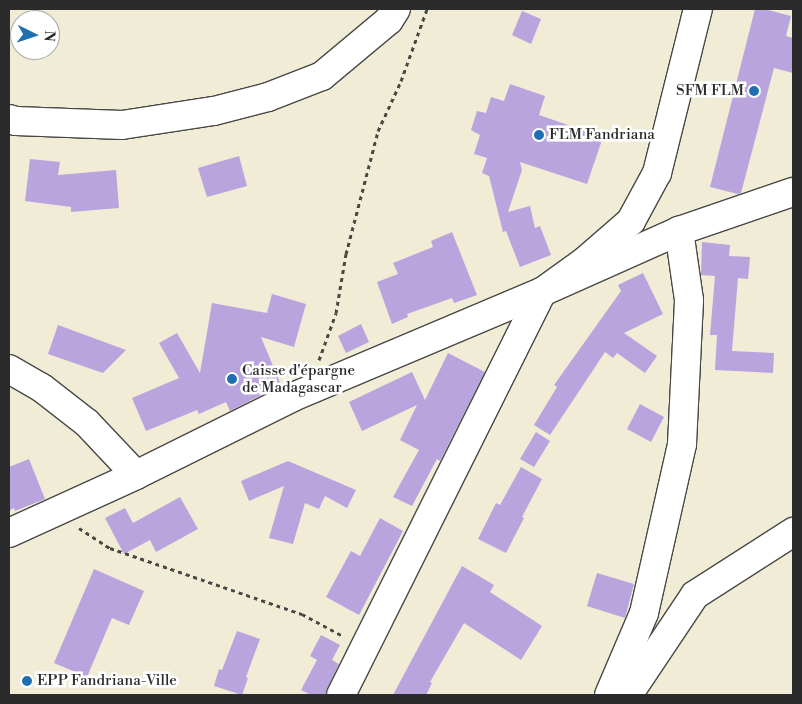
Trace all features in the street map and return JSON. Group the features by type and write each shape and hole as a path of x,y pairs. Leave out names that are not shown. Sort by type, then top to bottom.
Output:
{"street":[{"path":"9,119 16,121 122,125 214,111 268,98 322,76 389,20 396,9"},
{"path":"340,695 542,292 631,221 657,174 698,9"},
{"path":"9,533 136,475 293,397 542,292 679,231 793,192"},
{"path":"609,695 644,613 682,444 689,300 679,231"},
{"path":"9,369 42,388 87,423 136,475"},
{"path":"628,695 695,595 793,532"}],"path":[{"path":"318,364 336,313 346,254 378,131 401,81 427,9"},
{"path":"54,512 110,548 302,614 363,647"}],"building":[{"path":"755,9 764,9 791,16 786,36 793,38 793,73 774,68 741,193 738,194 710,187"},
{"path":"522,11 541,19 531,44 512,35"},
{"name":"FLM Fandriana","path":"510,84 545,96 539,115 603,137 587,184 520,162 522,170 508,212 530,206 535,228 540,226 551,255 520,267 506,231 503,232 489,176 482,173 487,158 474,154 480,135 471,130 477,111 486,113 491,97 504,101"},
{"path":"239,156 247,186 207,197 198,168"},
{"path":"30,159 60,162 58,175 116,170 119,208 71,212 71,207 25,201"},
{"path":"452,232 477,295 454,303 452,298 407,314 408,317 392,324 377,282 398,274 393,263 433,247 431,241"},
{"path":"702,242 730,245 729,256 750,257 748,279 738,278 732,351 774,353 773,373 715,370 717,335 710,335 715,276 701,275"},
{"path":"643,273 663,314 624,333 657,356 645,373 617,353 613,358 605,352 550,435 534,425 557,387 554,385 621,291 618,285"},
{"path":"272,294 306,304 294,347 261,337 281,385 230,411 226,402 199,414 197,410 146,431 132,398 179,378 159,343 177,333 200,373 212,303 267,313"},
{"path":"361,324 369,342 346,353 338,336"},
{"path":"58,325 126,350 103,373 48,354"},
{"path":"448,353 485,372 440,461 437,459 412,506 393,497 419,450 400,440 417,405 362,431 349,402 412,372 425,400"},
{"path":"640,404 664,417 651,442 627,429"},
{"path":"536,432 550,441 534,467 520,459"},
{"path":"29,459 45,499 15,511 14,508 9,511 9,467"},
{"path":"288,461 356,490 347,508 325,496 319,509 305,503 293,544 269,538 284,486 249,501 241,481"},
{"path":"521,467 542,479 506,553 478,539 496,503 500,505"},
{"path":"180,497 198,529 156,552 150,540 124,554 105,518 125,508 133,523"},
{"path":"380,518 403,531 359,615 326,597 351,551 360,556"},
{"path":"462,566 494,585 490,592 542,626 521,660 464,623 430,682 432,683 426,695 393,695"},
{"path":"94,569 144,591 129,625 112,618 87,677 54,663"},
{"path":"597,573 634,584 625,618 587,606"},
{"path":"237,631 260,639 246,677 248,678 242,695 214,686 219,669 222,670"},
{"path":"321,635 340,645 332,660 339,664 324,695 311,695 301,690 317,660 310,656"}],"place":[{"name":"SFM FLM","path":"754,91"},
{"name":"FLM Fandriana","path":"539,135"},
{"name":"Caisse d'épargne de Madagascar","path":"232,379"},
{"name":"EPP Fandriana-Ville","path":"27,681"}]}
